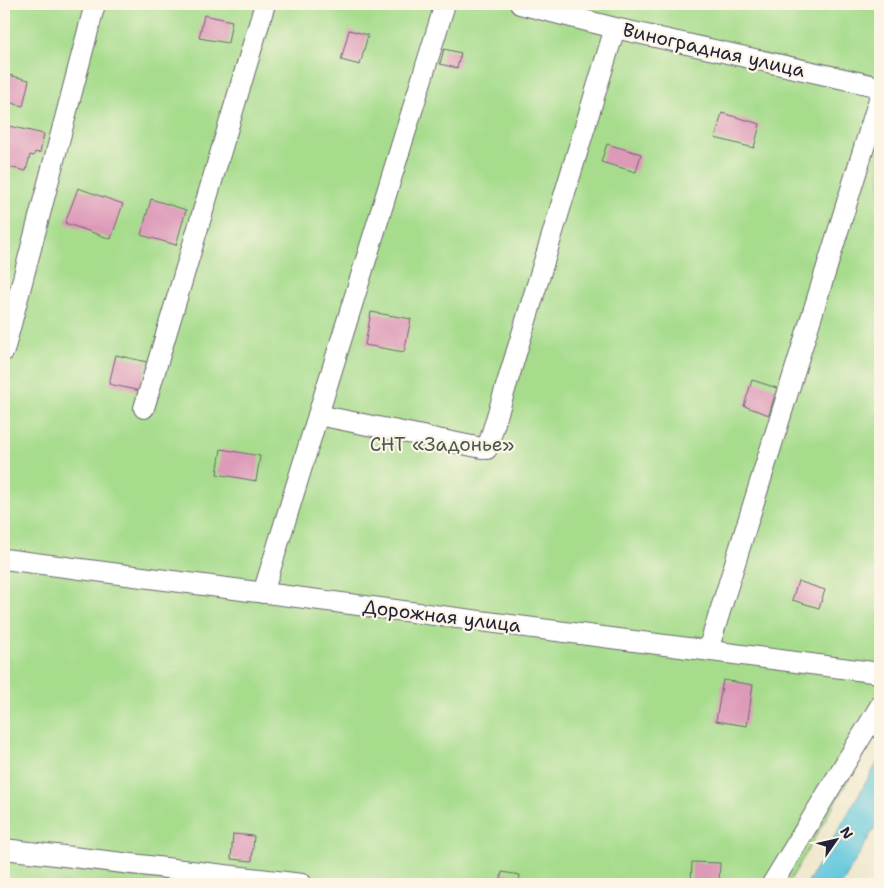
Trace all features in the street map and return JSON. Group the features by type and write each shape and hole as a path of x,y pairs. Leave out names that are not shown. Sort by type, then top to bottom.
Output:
{"street":[{"path":"4,351 95,4"},
{"path":"144,408 265,4"},
{"path":"263,593 445,4"},
{"name":"Виноградная улица","path":"520,4 615,28 880,87"},
{"path":"318,416 488,449 615,28"},
{"path":"708,650 880,96"},
{"name":"Дорожная улица","path":"4,559 880,672"},
{"path":"772,884 880,706"},
{"path":"4,848 302,884"}],"green space":[{"name":"СНТ «Задонье»","path":"4,4 880,4 880,725 788,884 4,884"}],"water":[{"path":"880,758 880,818 842,884 807,884"}],"building":[{"path":"204,15 232,21 228,43 199,38"},
{"path":"349,30 368,35 360,65 341,60"},
{"path":"444,49 461,53 457,68 440,64"},
{"path":"4,74 29,80 23,106 4,101"},
{"path":"722,113 760,124 754,148 715,138"},
{"path":"4,125 44,134 40,153 35,152 34,156 30,155 26,171 4,166"},
{"path":"607,144 641,154 636,172 601,162"},
{"path":"78,188 123,204 111,239 65,223"},
{"path":"151,199 186,210 176,245 141,235"},
{"path":"371,312 411,319 404,352 365,345"},
{"path":"116,355 147,362 140,391 109,384"},
{"path":"752,380 777,388 769,415 744,406"},
{"path":"221,449 260,456 256,481 217,474"},
{"path":"798,581 825,590 819,608 792,600"},
{"path":"723,680 753,685 747,726 716,721"},
{"path":"233,834 254,836 252,861 231,859"},
{"path":"692,862 720,863 719,883 691,882"},
{"path":"502,872 520,875 519,884 500,884"}]}
